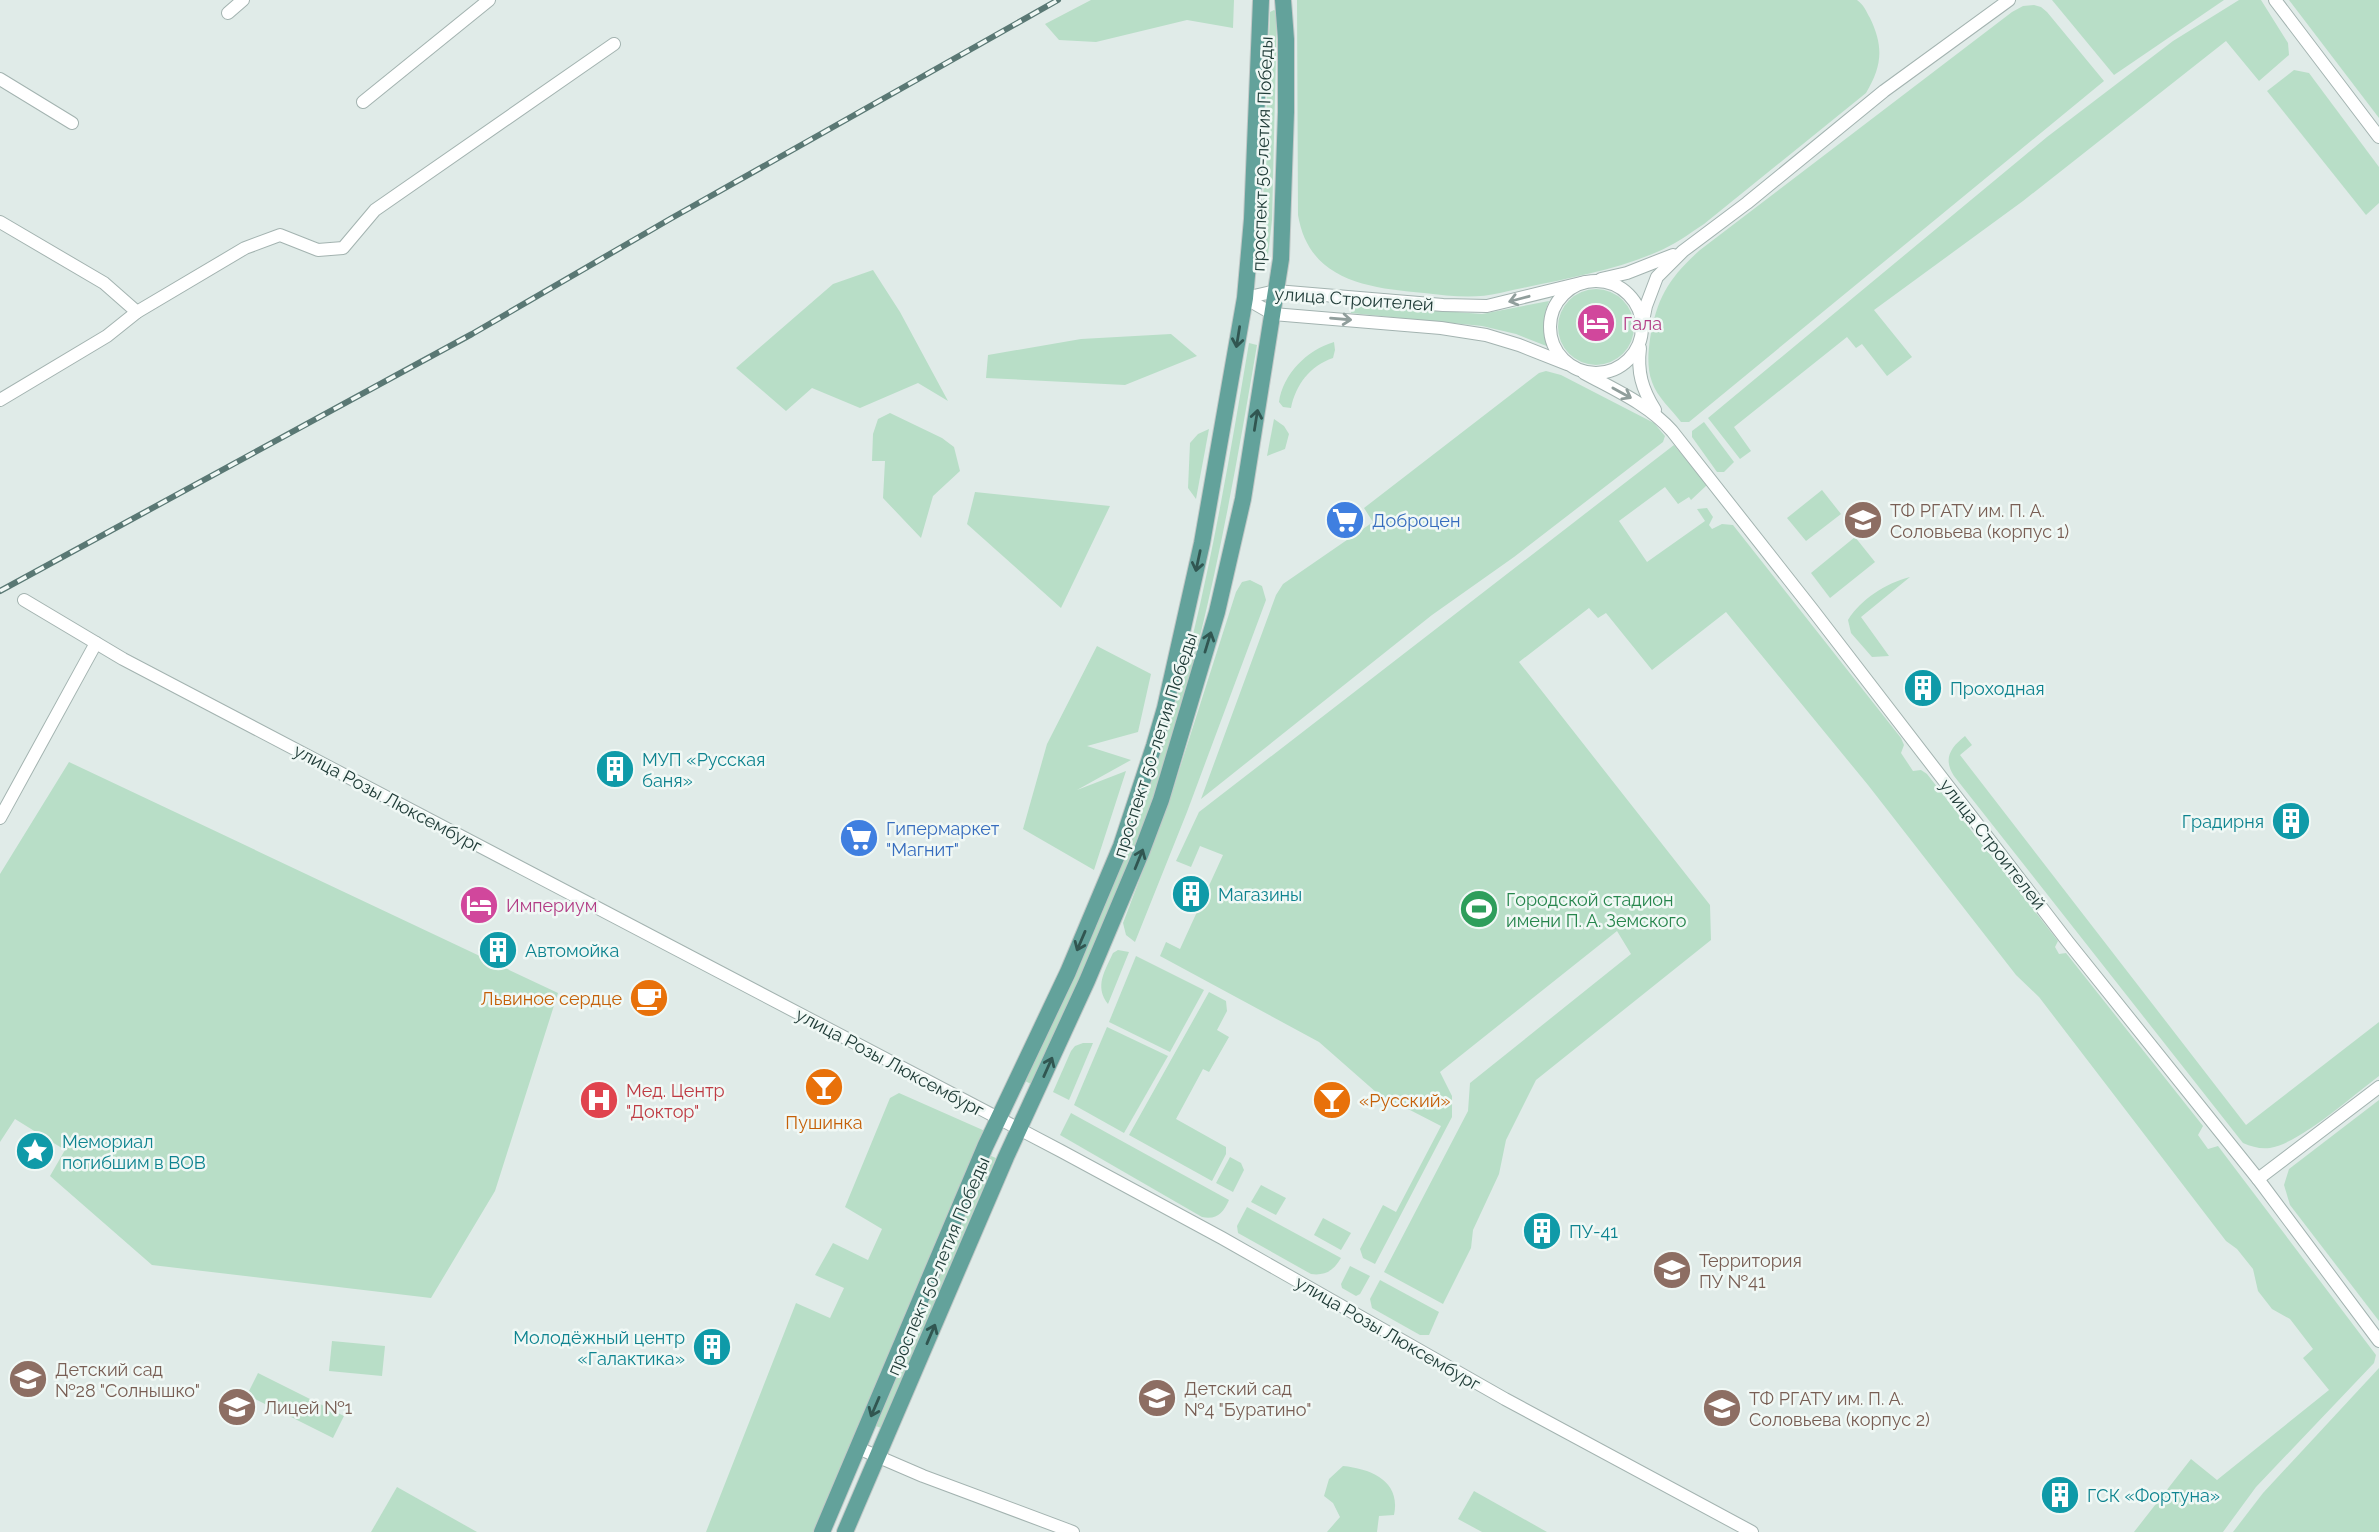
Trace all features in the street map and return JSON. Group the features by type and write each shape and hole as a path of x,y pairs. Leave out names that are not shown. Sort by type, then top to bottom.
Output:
{"main road":[{"name":"проспект 50-летия Победы","path":"822,1532 998,1118 1076,953 1121,846 1144,782 1165,708 1202,543 1245,298 1252,219 1261,0"},
{"name":"проспект 50-летия Победы","path":"845,1532 1018,1129 1114,918 1164,788 1225,582 1243,499 1273,314 1282,233 1286,112 1283,0"}],"street":[{"path":"228,13 243,0"},
{"path":"363,102 489,0"},
{"path":"1658,416 1639,376 1643,321 1648,298 1657,278 1683,251 1747,203 1884,91 2009,0"},
{"path":"2275,0 2379,137"},
{"path":"0,400 107,336 137,312 244,248 280,235 318,250 343,248 375,210 614,44"},
{"path":"2,84 72,123"},
{"path":"0,222 104,283 137,312"},
{"name":"улица Строителей","path":"1245,298 1276,291 1443,305 1487,306 1636,270 1683,251"},
{"path":"1641,340 1633,356 1620,368 1602,374 1584,373 1567,364 1555,350 1550,333 1551,314 1559,299 1572,287 1590,281 1609,282 1625,290 1637,304 1643,321"},
{"name":"улица Строителей","path":"1245,298 1273,314 1465,331 1519,345 1567,364"},
{"name":"улица Строителей","path":"1584,373 1644,405 1658,416 1812,608 2076,952 2258,1179 2379,1342"},
{"name":"улица Розы Люксембург","path":"24,600 96,643 1222,1238 1505,1399 1752,1532"},
{"path":"0,818 96,643"},
{"path":"2258,1179 2379,1087"},
{"path":"858,1448 1073,1532"}],"green space":[{"path":"1091,0 1234,0 1233,28 1187,20 1096,42 1059,40 1045,24"},
{"path":"1297,0 1857,0 1865,8 1875,28 1879,56 1875,74 1866,93 1704,224 1669,246 1619,266 1491,295 1443,295 1382,288 1344,277 1314,254 1304,237 1298,215"},
{"path":"2052,0 2224,0 2114,75"},
{"path":"2239,0 2261,0 2288,43 2289,55 2259,81 2226,41 2023,201 1874,310 1912,357 1887,376 1862,344 1856,348 1847,337 1734,427 1751,451 1740,459 1708,418 2047,137 2173,41"},
{"path":"2289,0 2379,0 2379,118"},
{"path":"2034,5 2047,12 2104,81 1689,422 1681,422 1654,388 1648,360 1656,311 1672,279 1700,250 2012,12 2023,6"},
{"path":"1270,12 1277,12 1272,220 1267,264 1262,264"},
{"path":"2294,70 2309,73 2379,167 2379,203 2366,215 2267,91"},
{"path":"873,270 900,312 948,401 918,383 860,408 812,388 786,411 736,368 833,284"},
{"path":"1596,289 1610,292 1623,300 1631,313 1634,327 1631,341 1623,354 1610,362 1596,365 1582,362 1569,354 1561,341 1558,327 1561,313 1569,300 1582,292"},
{"path":"1549,301 1544,324 1549,347 1516,334 1482,326 1351,313 1352,304 1482,314"},
{"path":"1171,334 1197,356 1125,385 986,378 988,355 1081,339"},
{"path":"1334,342 1333,358 1317,366 1305,377 1296,391 1291,408 1283,407 1279,402 1281,392 1298,364 1315,351"},
{"path":"1249,343 1257,345 1237,460 1187,688 1152,800 1125,872 1031,1084 1025,1081 1119,870 1164,743 1207,573"},
{"path":"1546,371 1561,375 1654,423 1665,436 1663,442 1514,557 1432,615 1201,799 1276,595 1283,584 1373,522 1364,508 1539,373"},
{"path":"890,413 942,438 954,447 960,471 933,496 921,538 883,498 885,461 872,461 873,434 878,419"},
{"path":"1274,419 1284,426 1289,434 1285,449 1267,456"},
{"path":"1704,422 1734,462 1724,472 1717,472 1692,437 1692,431"},
{"path":"1209,429 1196,499 1188,488 1190,443 1198,434"},
{"path":"1674,445 1707,485 1691,500 1689,497 1678,504 1665,487 1619,521 1647,562 1705,521 1697,509 1707,508 1713,517 1709,525 1712,529 1722,524 1733,525 1901,738 1904,745 1901,753 1913,771 1921,770 1927,774 2058,941 2055,947 2059,954 2066,953 2203,1126 2198,1135 2208,1149 2218,1146 2376,1355 2374,1363 2256,1487 2223,1532 2134,1532 2191,1459 2217,1480 2329,1390 2303,1358 2313,1349 2290,1319 2272,1309 2258,1291 2253,1269 2237,1249 2226,1241 2039,997 2016,975 1868,785 1726,612 1652,670 1606,613 1598,618 1589,608 1519,662 1710,905 1711,940 1536,1080 1506,1140 1499,1174 1473,1230 1471,1248 1443,1304 1384,1272 1468,1111 1470,1083 1631,954 1617,931 1440,1072 1452,1096 1452,1117 1375,1264 1363,1258 1360,1249 1383,1205 1396,1212 1441,1126 1377,1093 1319,1042 1160,956 1166,942 1180,949 1223,855 1200,846 1191,867 1176,861 1199,812"},
{"path":"1822,490 1841,514 1806,541 1787,518"},
{"path":"975,492 1110,506 1061,608 967,524"},
{"path":"1855,537 1875,562 1830,598 1811,573"},
{"path":"1910,577 1861,617 1889,656 1872,657 1851,633 1848,620 1860,605 1875,593"},
{"path":"1250,580 1262,586 1266,600 1135,942 1126,935 1123,923 1169,802 1236,592 1242,582"},
{"path":"1097,646 1151,674 1138,732 1087,746 1131,760 1077,790 1126,771 1094,870 1023,829 1047,744"},
{"path":"1965,736 1972,745 1960,755 2246,1125 2379,1022 2379,1076 2311,1128 2283,1144 2263,1148 2243,1143 1954,776 1949,764 1950,754"},
{"path":"69,762 558,993 495,1191 431,1298 152,1265 50,1176 65,1150 15,1119 0,1142 0,874"},
{"path":"1118,950 1129,952 1108,1004 1102,991 1102,978 1113,953"},
{"path":"1136,956 1204,990 1170,1052 1109,1022"},
{"path":"1209,992 1226,1001 1227,1011 1217,1030 1229,1037 1209,1072 1203,1069 1176,1119 1226,1147 1226,1154 1212,1181 1129,1135"},
{"path":"1107,1027 1168,1056 1124,1133 1074,1105"},
{"path":"1083,1043 1093,1043 1069,1100 1053,1092 1071,1051"},
{"path":"899,1093 985,1131 815,1532 706,1532 796,1303 830,1318 844,1288 815,1275 833,1243 868,1260 882,1229 845,1207 890,1098"},
{"path":"2379,1100 2379,1321 2290,1205 2284,1185 2289,1169"},
{"path":"1071,1113 1229,1200 1224,1209 1219,1215 1202,1217 1060,1135"},
{"path":"991,1156 996,1158 881,1428 876,1426"},
{"path":"1230,1157 1241,1163 1244,1170 1233,1192 1216,1183"},
{"path":"1261,1185 1286,1198 1276,1215 1251,1202"},
{"path":"1247,1207 1341,1258 1329,1271 1311,1274 1238,1233 1237,1226"},
{"path":"1323,1218 1351,1233 1341,1250 1314,1235"},
{"path":"1350,1266 1370,1276 1360,1294 1356,1296 1342,1288 1341,1284"},
{"path":"1380,1280 1439,1312 1429,1335 1420,1335 1372,1308 1370,1299"},
{"path":"332,1341 385,1346 382,1376 329,1371"},
{"path":"2379,1368 2379,1532 2233,1532 2263,1493"},
{"path":"258,1373 344,1416 333,1438 247,1395"},
{"path":"1343,1466 1365,1470 1389,1486 1395,1504 1394,1515 1379,1516 1377,1532 1327,1532 1340,1517 1333,1503 1324,1496 1329,1479"},
{"path":"397,1487 477,1532 371,1532"},
{"path":"1474,1491 1547,1532 1482,1532 1458,1519"}],"railway":[{"path":"0,591 472,334 1058,0"}],"place":[{"name":"Гала","path":"1596,323"},
{"name":"Доброцен","path":"1345,520"},
{"name":"ТФ РГАТУ им. П. А. Соловьева (корпус 1)","path":"1863,520"},
{"name":"Проходная","path":"1923,688"},
{"name":"МУП «Русская баня»","path":"615,769"},
{"name":"Градирня","path":"2291,821"},
{"name":"Гипермаркет \"Магнит\"","path":"859,838"},
{"name":"Магазины","path":"1191,894"},
{"name":"Империум","path":"479,905"},
{"name":"Городской стадион имени П. А. Земского","path":"1479,909"},
{"name":"Автомойка","path":"498,950"},
{"name":"Львиное сердце","path":"649,998"},
{"name":"Пушинка","path":"824,1087"},
{"name":"Мед. Центр \"Доктор\"","path":"599,1100"},
{"name":"«Русский»","path":"1332,1100"},
{"name":"Мемориал погибшим в ВОВ","path":"35,1151"},
{"name":"ПУ-41","path":"1542,1231"},
{"name":"Территория ПУ №41","path":"1672,1270"},
{"name":"Молодёжный центр «Галактика»","path":"712,1347"},
{"name":"Детский сад №28 \"Солнышко\"","path":"28,1379"},
{"name":"Детский сад №4 \"Буратино\"","path":"1157,1398"},
{"name":"Лицей №1","path":"237,1407"},
{"name":"ТФ РГАТУ им. П. А. Соловьева (корпус 2)","path":"1722,1408"},
{"name":"ГСК «Фортуна»","path":"2060,1495"}]}
